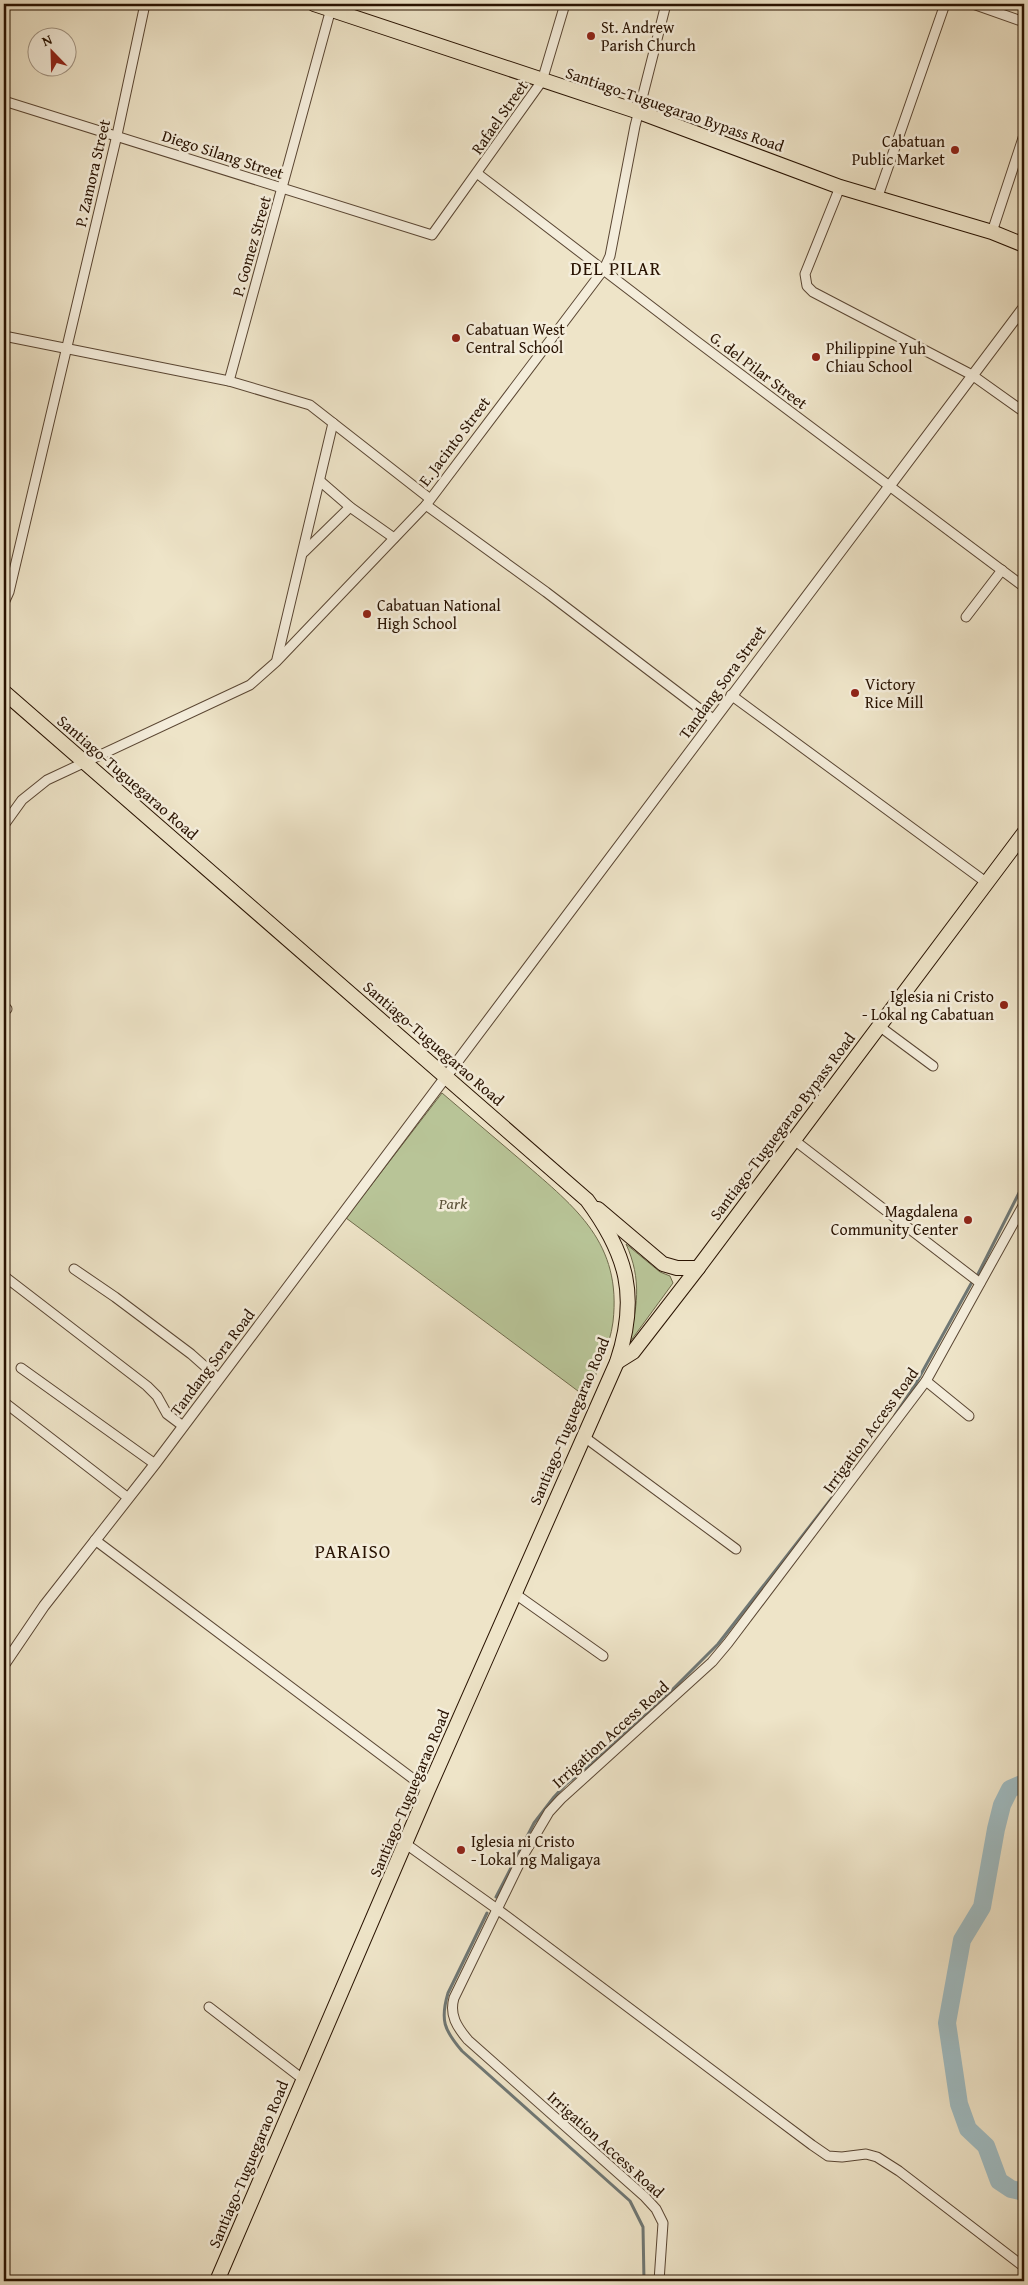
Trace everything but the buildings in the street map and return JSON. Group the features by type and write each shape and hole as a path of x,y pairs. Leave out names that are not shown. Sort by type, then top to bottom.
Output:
{"highway":[{"name":"Santiago-Tuguegarao Bypass Road","path":"314,4 332,7 542,81 639,112 878,200 992,232 1024,245"},
{"name":"Santiago-Tuguegarao Road","path":"4,692 587,1200 611,1236 623,1263 625,1276 627,1315 623,1342 617,1362 428,1790 217,2281"},
{"name":"Santiago-Tuguegarao Bypass Road","path":"617,1362 633,1352 698,1268 1024,833"},
{"path":"587,1200 615,1221 640,1246 663,1264 677,1268 698,1268"}],"street":[{"name":"P. Zamora Street","path":"4,603 9,592 117,135 145,4"},
{"name":"Rafael Street","path":"432,235 478,174 542,81 565,4"},
{"name":"E. Jacinto Street","path":"4,825 22,800 47,780 250,685 276,662 427,501 604,269 610,256 639,112 666,4"},
{"path":"878,200 945,4"},
{"path":"973,4 1024,22"},
{"name":"P. Gomez Street","path":"229,381 332,7"},
{"name":"Diego Silang Street","path":"4,101 117,135 283,190 432,235"},
{"path":"992,232 1024,135"},
{"name":"G. del Pilar Street","path":"478,174 740,374 1024,586"},
{"path":"840,187 806,274 807,286 813,292 972,375 1024,412"},
{"name":"Tandang Sora Street","path":"447,1077 731,695 1024,307"},
{"path":"4,336 229,381 310,405 427,501 713,720"},
{"path":"276,662 304,552 333,423"},
{"path":"320,481 350,507 394,538"},
{"path":"304,552 350,507"},
{"path":"966,617 1002,570"},
{"path":"731,695 987,883"},
{"path":"879,1026 933,1066"},
{"name":"Tandang Sora Road","path":"4,1665 44,1606 155,1464 218,1378 447,1077"},
{"path":"794,1140 980,1283"},
{"name":"Irrigation Access Road","path":"659,2281 663,2223 656,2209 645,2197 482,2054 459,2030 453,2018 452,2006 454,1998 522,1856 549,1812 566,1794 712,1662 872,1455 926,1381 1024,1204"},
{"path":"74,1269 102,1287 191,1354 218,1378"},
{"path":"4,1276 147,1386 157,1396 167,1414 183,1426"},
{"path":"21,1368 155,1464"},
{"path":"926,1381 969,1416"},
{"path":"4,1402 127,1498"},
{"path":"583,1436 736,1549"},
{"path":"95,1540 428,1790"},
{"path":"514,1593 603,1656"},
{"path":"406,1844 497,1909 828,2156 842,2157 866,2154 877,2157 899,2171 1024,2267"},
{"path":"209,2007 304,2080"}],"green space":[{"name":"Park","path":"442,1093 561,1195 591,1230 602,1249 610,1270 614,1294 613,1322 606,1350 586,1397 346,1218"},
{"path":"626,1244 660,1272 670,1276 673,1283 627,1346 634,1319 637,1294 634,1270"}],"waterway":[{"path":"977,1276 1024,1183"},
{"path":"895,1415 915,1385 972,1282"},
{"path":"496,1897 534,1823 554,1797 566,1784 660,1702 718,1644 849,1476"},
{"path":"1024,1783 1010,1789 1002,1805 982,1907 962,1940 947,2023 959,2104 968,2129 986,2146 999,2181 1011,2189 1024,2192"},
{"path":"487,1913 448,1993 444,2010 445,2024 451,2037 462,2051 630,2201 643,2227 644,2281"}],"place":[{"name":"St. Andrew Parish Church","path":"591,36"},
{"name":"Cabatuan Public Market","path":"955,150"},
{"name":"Cabatuan West Central School","path":"456,338"},
{"name":"Philippine Yuh Chiau School","path":"816,357"},
{"name":"Cabatuan National High School","path":"367,614"},
{"name":"Victory Rice Mill","path":"855,693"},
{"name":"Iglesia ni Cristo - Lokal ng Cabatuan","path":"1004,1005"},
{"name":"Magdalena Community Center","path":"968,1220"},
{"name":"Iglesia ni Cristo - Lokal ng Maligaya","path":"461,1850"}],"district":[{"name":"DEL PILAR","path":"616,268"},
{"name":"PARAISO","path":"353,1551"}]}
